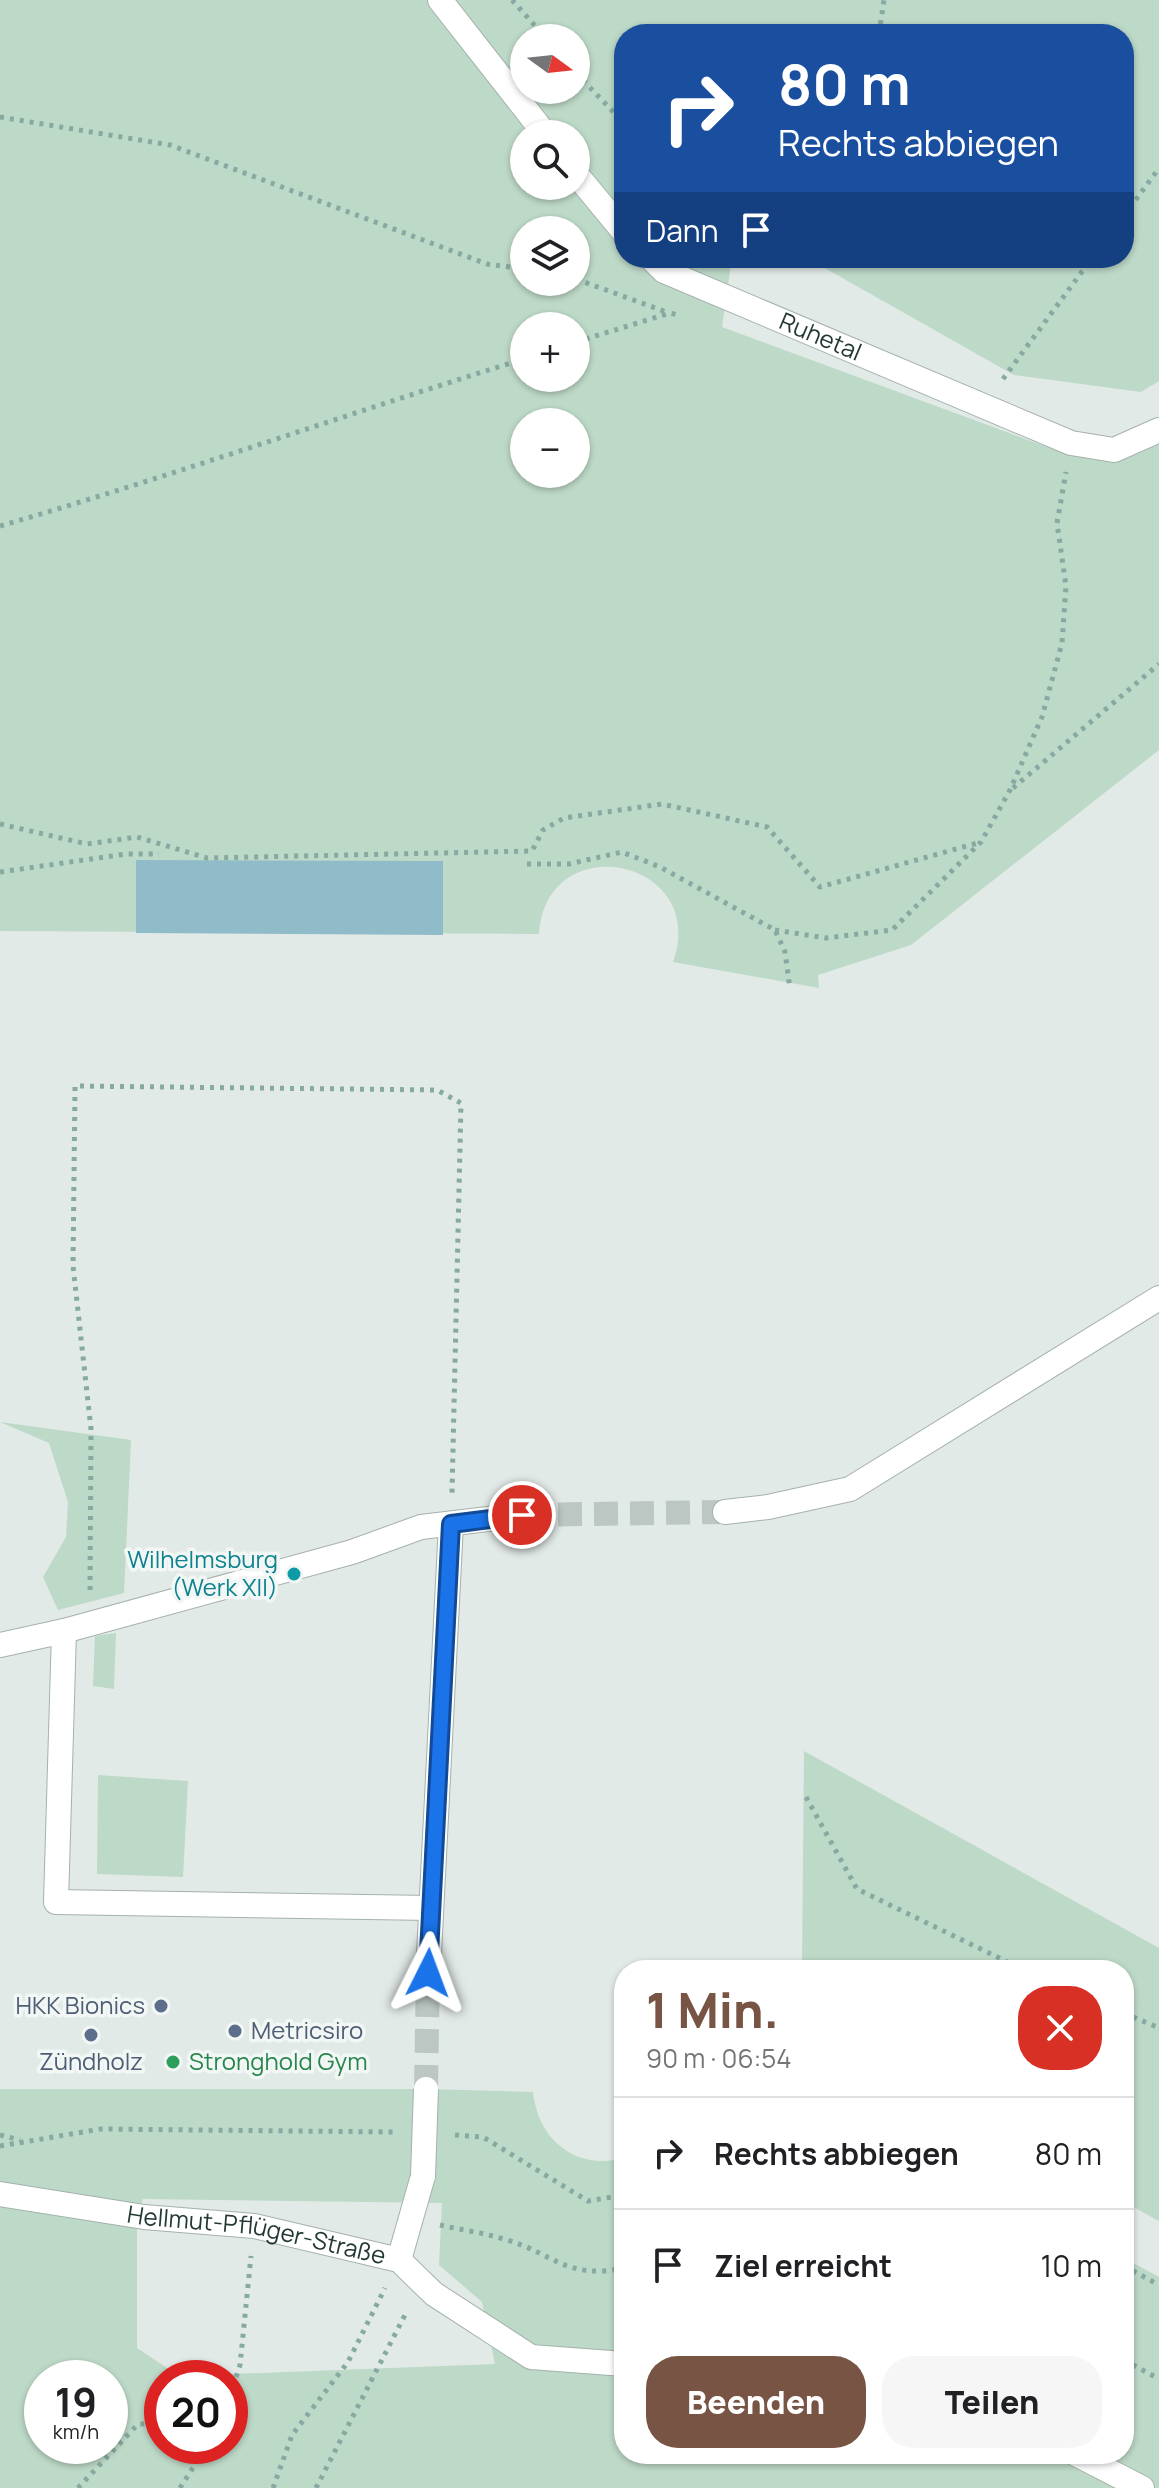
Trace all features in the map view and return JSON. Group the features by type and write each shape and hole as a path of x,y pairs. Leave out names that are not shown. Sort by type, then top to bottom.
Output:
{"street":[{"path":"440,0 534,120"},
{"path":"590,191 614,220"},
{"name":"Ruhetal","path":"661,268 1071,443 1114,450 1159,430"},
{"path":"725,1512 768,1507 850,1489 1159,1298"},
{"path":"0,1645 64,1631 352,1552 421,1527 522,1515"},
{"path":"428,1973 451,1524"},
{"path":"64,1631 56,1902 431,1908"},
{"path":"399,2260 423,2176 426,2089"},
{"name":"Hellmut-Pflüger-Straße","path":"0,2194 144,2217 254,2226 399,2260 421,2284 531,2357 614,2363"},
{"path":"1095,2464 1142,2488"}],"path":[{"path":"512,0 533,24"},
{"path":"880,24 884,0"},
{"path":"590,88 614,113"},
{"path":"0,117 170,145 487,264 510,267"},
{"path":"1134,202 1159,168"},
{"path":"993,412 997,390 1008,369 1084,268"},
{"path":"590,284 684,317"},
{"path":"590,338 670,313"},
{"path":"0,526 115,492 301,428 510,363"},
{"path":"527,864 569,864 622,852 702,888 775,930 826,938 892,930 981,842 1010,790 1042,717 1062,643 1066,586 1057,523 1071,443"},
{"path":"1010,790 1159,664"},
{"path":"0,824 87,844 137,837 207,858 532,851 543,830 564,818 662,804 767,827 820,887 981,842"},
{"path":"0,872 126,854 159,854"},
{"path":"775,930 785,952 790,989"},
{"path":"90,1623 91,1429 73,1266 75,1086 437,1090 461,1103 451,1524"},
{"path":"806,1797 857,1889 1003,1960"},
{"path":"1134,2017 1159,2028"},
{"path":"0,2146 101,2129 398,2132"},
{"path":"0,2135 25,2142"},
{"path":"440,2135 483,2137 588,2201 614,2197"},
{"path":"273,2488 292,2435 348,2362 399,2260 438,2225 509,2240 560,2266 604,2272 614,2270"},
{"path":"241,2360 254,2226"},
{"path":"1134,2271 1159,2285"},
{"path":"316,2488 421,2284"},
{"path":"1134,2365 1159,2379"},
{"path":"78,2488 138,2424 144,2424"},
{"path":"180,2488 195,2464"}],"green space":[{"path":"0,0 1159,0 1159,381 1141,392 1014,375 825,268 1134,268 1134,24 614,24 614,268 731,268 722,327 1066,454 1117,460 1159,438 1159,750 911,945 818,975 819,988 673,962 678,927 669,899 649,879 622,868 594,868 568,878 548,900 539,934 0,931"},
{"path":"0,1422 131,1440 124,1593 58,1610 43,1577 66,1537 68,1502 49,1443"},
{"path":"116,1633 114,1689 93,1686 95,1636"},
{"path":"804,1751 1159,1948 1159,2221 1134,2207 1134,1960 802,1960"},
{"path":"98,1775 188,1781 183,1877 97,1874"},
{"path":"0,2089 533,2092 543,2124 562,2148 590,2160 614,2160 614,2464 1134,2464 1134,2263 1159,2277 1159,2488 0,2488","holes":["143,2199 442,2203 439,2265 482,2302 495,2364 248,2373 248,2464 144,2464 144,2360 155,2360 137,2348 137,2214"]}],"water":[{"path":"136,860 443,861 443,935 136,933"}],"tunnel":[{"path":"522,1515 725,1512"},
{"path":"426,2089 428,1973"}],"place":[{"name":"Wilhelmsburg (Werk XII)","path":"294,1574"},
{"name":"HKK Bionics","path":"161,2006"},
{"name":"Metricsiro","path":"235,2031"},
{"name":"Zündholz","path":"91,2035"},
{"name":"Stronghold Gym","path":"173,2062"}],"route":[{"path":"428,1973 451,1524 522,1515"}]}
